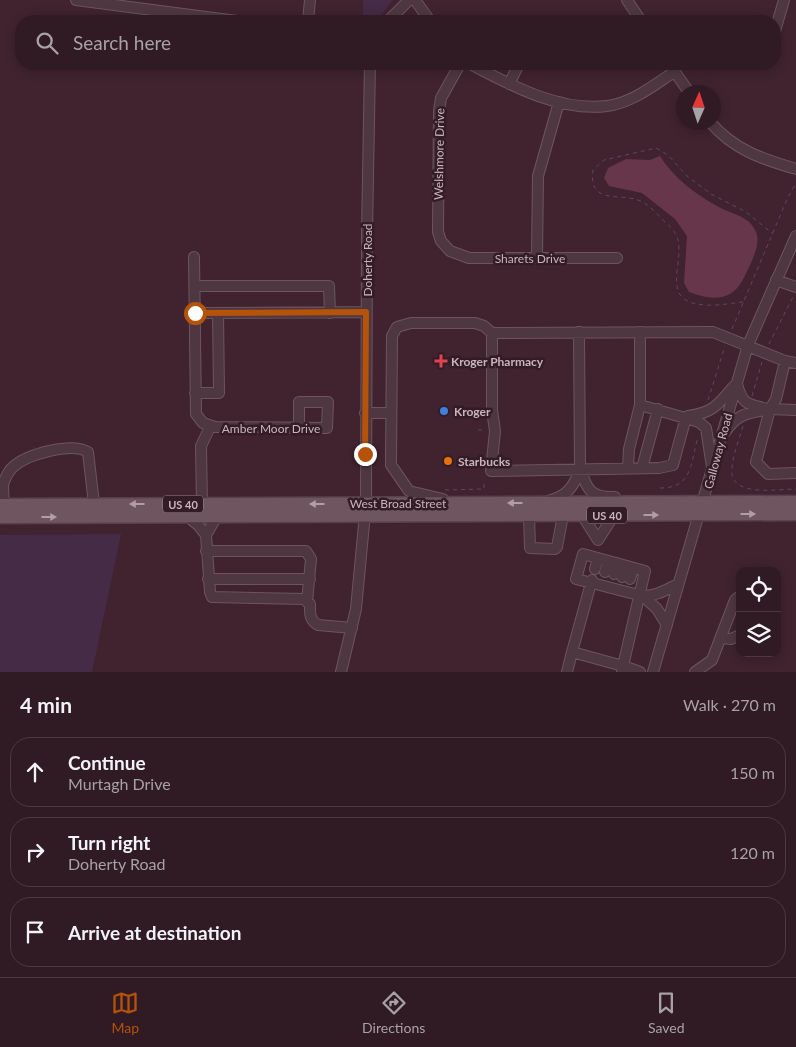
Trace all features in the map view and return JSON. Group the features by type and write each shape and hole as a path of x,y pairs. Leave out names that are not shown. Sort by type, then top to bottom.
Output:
{"main road":[{"name":"West Broad Street","path":"2,511 217,516 365,510 469,503 659,502 702,508 796,514"},
{"name":"West Broad Street","path":"2,511 94,504 202,504 529,515 614,515 796,502"}],"street":[{"path":"76,0 191,15"},
{"path":"309,15 310,0"},
{"path":"394,15 409,0"},
{"path":"415,0 426,15"},
{"path":"627,0 637,15"},
{"path":"780,15 784,0"},
{"name":"Doherty Road","path":"341,672 356,609 365,510 370,70"},
{"name":"Welshmore Drive","path":"446,247 438,232 439,111 441,98 457,70"},
{"path":"482,70 509,84 558,102 590,107 608,106 642,94 670,70"},
{"path":"509,84 516,70"},
{"path":"673,70 684,85"},
{"path":"536,258 538,176 558,102"},
{"path":"718,130 729,142 743,151 796,169"},
{"name":"Galloway Road","path":"653,672 748,345 796,236"},
{"name":"Sharets Drive","path":"446,247 454,254 469,258 617,258"},
{"name":"Amber Moor Drive","path":"194,257 196,414 203,423 210,427 298,428 327,428 328,402 299,402 298,428"},
{"path":"776,280 796,287"},
{"path":"195,286 330,286 330,312"},
{"path":"195,313 366,312"},
{"path":"195,393 218,393 218,313"},
{"path":"469,503 428,497 409,490 391,466 392,336 397,327 411,323 475,323 484,326 492,333 713,332 785,361 796,363"},
{"path":"579,332 580,469 587,489 593,494 605,498 645,497 659,502"},
{"path":"628,468 629,449 640,405 640,332"},
{"path":"492,333 492,401 496,431 491,471 659,468 673,465 686,417"},
{"path":"785,361 776,399 770,409 756,462 768,474 796,473"},
{"path":"736,383 741,398 749,404 770,409 796,410"},
{"path":"686,417 704,414 717,406 736,383"},
{"path":"640,405 686,417 699,422 706,428 712,470"},
{"path":"642,468 658,409"},
{"path":"721,439 734,420 746,414 770,409"},
{"path":"365,413 391,413"},
{"path":"202,504 201,446 210,427"},
{"path":"2,511 1,484 11,468 25,459 62,448 80,447 88,452 94,504"},
{"path":"543,502 561,497 572,488 580,469"},
{"path":"529,515 529,547 531,549 557,547 563,515"},
{"path":"567,672 572,652 611,582 612,562 582,515"},
{"path":"598,540 614,515"},
{"path":"187,516 206,535"},
{"path":"217,516 206,535 208,580 210,592 216,599 305,599 308,602"},
{"path":"206,551 306,551 311,559 308,602 310,604 310,614 314,622 318,625 352,628"},
{"path":"617,668 641,595 645,571 584,554 576,579 611,582 641,595 657,609 667,624"},
{"path":"611,582 612,562"},
{"path":"611,582 612,562"},
{"path":"208,580 310,579"},
{"path":"641,595 661,593 678,584"},
{"path":"695,672 712,660 736,600"},
{"path":"722,638 731,639 736,637"},
{"path":"572,652 617,668 640,672"}],"path":[{"path":"743,302 705,305 686,300 681,296 675,279 679,247 675,233 646,204 633,198 608,196 600,192 593,182 594,170 604,160 647,148 656,148 668,155 682,171 710,194 746,212 773,234"},
{"path":"437,490 484,489 484,481"}],"shaded area":[{"path":"363,0 393,0 381,15 363,15"},
{"path":"660,156 671,171 693,190 722,209 748,221 755,230 757,242 753,259 740,284 730,294 715,298 689,292 684,283 687,236 675,219 642,193 609,186 604,178 608,168 626,159 650,160"},
{"path":"121,534 92,672 0,672 0,535"}],"place":[{"name":"Kroger Pharmacy","path":"441,361"},
{"name":"Kroger","path":"444,411"},
{"name":"Starbucks","path":"448,461"}],"route":[{"path":"195,313 366,312 365,454"}]}
